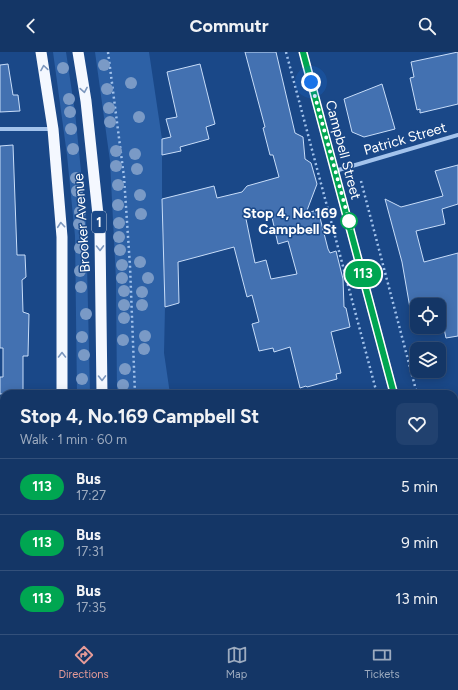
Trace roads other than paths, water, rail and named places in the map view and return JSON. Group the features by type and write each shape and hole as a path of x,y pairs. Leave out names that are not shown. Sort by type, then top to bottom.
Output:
{"highway":[{"name":"Brooker Avenue","path":"41,52 53,130 62,237 62,390"},
{"name":"Brooker Avenue","path":"78,52 86,101 100,234 102,390"}],"main road":[{"name":"Campbell Street","path":"303,52 393,390"}],"street":[{"path":"0,129 53,130"},
{"name":"Patrick Street","path":"335,171 458,135"}],"place":[{"name":"Stop 4, No.169 Campbell St","path":"349,221"}]}
